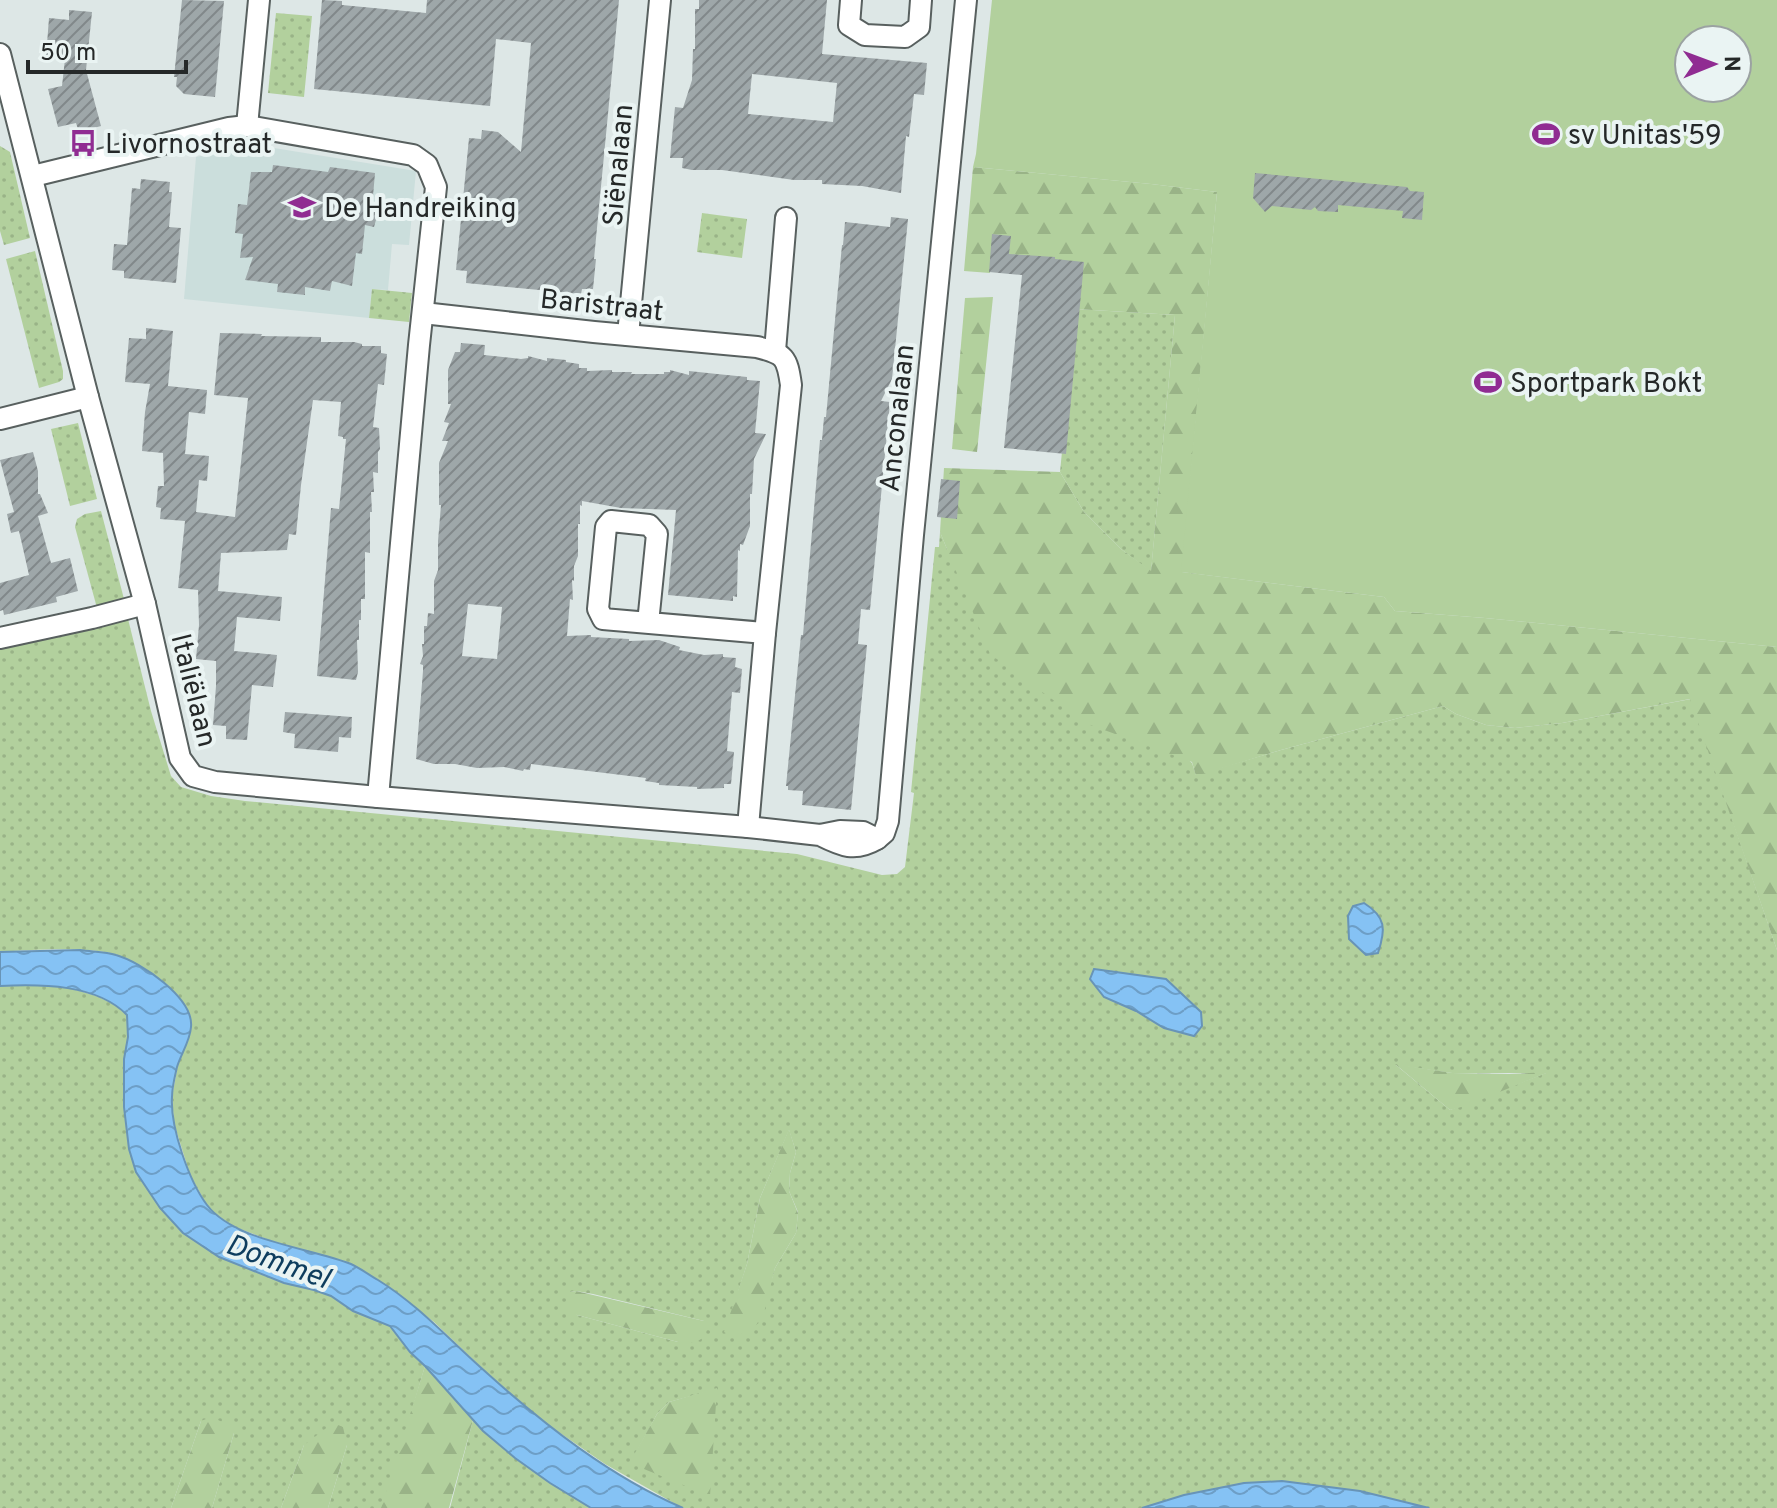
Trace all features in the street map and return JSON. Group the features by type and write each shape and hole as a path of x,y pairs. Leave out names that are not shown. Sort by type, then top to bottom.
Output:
{"street":[{"path":"247,126 259,0"},
{"name":"Siënalaan","path":"628,335 660,0"},
{"path":"851,0 849,25 865,35 905,37 919,27 921,0"},
{"name":"Anconalaan","path":"877,839 884,833 888,821 966,0"},
{"name":"Italiëlaan","path":"0,54 145,604 180,758 193,776 215,782 378,797 748,827 820,835 840,845 862,848 877,839"},
{"path":"33,176 247,126 413,155 427,165 436,187 378,797"},
{"path":"748,827 791,385 787,364 775,351 786,218"},
{"name":"Baristraat","path":"423,313 775,351"},
{"path":"0,419 88,397"},
{"path":"648,623 657,534 649,525 611,521 606,527 598,609 603,619 648,623 765,633"},
{"path":"0,638 145,604"}],"shaded area":[{"name":"De Handreiking","path":"250,144 416,171 409,245 392,244 388,290 372,289 369,318 184,299 196,157"}],"green space":[{"name":"Sportpark Bokt","path":"992,0 1777,0 1777,647 1395,611 1384,597 1181,572 1217,192 973,167"},
{"path":"276,13 312,16 304,97 268,93"},
{"path":"0,146 10,152 30,238 4,245 0,231"},
{"path":"973,167 1217,192 1182,572 1384,597 1395,611 1777,647 1777,950 1690,699 1562,723 1515,728 1486,725 1443,706 1196,776 1192,762 1085,723 990,654 940,532 944,468 1060,472 1084,512 1121,549 1151,571 1175,315 1076,309 1081,265 992,257 990,273 964,271"},
{"path":"702,213 747,219 742,258 697,252"},
{"path":"35,251 63,371 63,379 59,382 39,388 6,259"},
{"path":"372,289 412,293 409,322 369,318"},
{"path":"993,297 977,452 952,449 965,298"},
{"path":"1076,309 1175,315 1151,572 1121,549 1084,512 1060,472"},
{"path":"78,423 97,499 70,506 51,429"},
{"path":"101,511 124,599 97,608 75,527 77,519 85,514"},
{"path":"940,532 947,549 1192,763 1196,775 1443,706 1486,725 1515,728 1562,723 1691,699 1777,950 1777,1508 1429,1508 1360,1491 1282,1481 1244,1483 1184,1495 1142,1508 683,1508 605,1464 544,1422 434,1322 381,1282 352,1265 282,1245 227,1224 208,1207 190,1175 174,1123 172,1097 178,1064 186,1045 179,996 134,963 106,952 60,949 0,952 0,649 119,616 128,619 171,776 181,787 245,801 797,854 882,875 897,874 905,867 935,547 939,547","holes":["1094,969 1166,979 1164,1028 1136,1012","1396,1065 1452,1073 1546,1073 1450,1110","789,1130 796,1152 789,1191 798,1212 796,1233 775,1268 771,1282 738,1292 760,1198","570,1292 593,1294 704,1321 678,1342 577,1315","717,1389 632,1460 657,1414 669,1402"]},
{"path":"37,984 97,996 127,1015 128,1037 124,1059 136,1172 160,1208 183,1233 219,1257 284,1283 331,1296 353,1311 390,1326 425,1366 383,1508 328,1508 347,1445 304,1445 281,1508 212,1508 234,1433 201,1421 171,1508 0,1508 0,986"},
{"path":"1395,1064 1452,1073 1549,1072 1450,1110"},
{"path":"789,1129 796,1152 789,1191 798,1213 796,1233 775,1268 760,1322 747,1332 731,1336 724,1332 747,1264 760,1198"},
{"path":"570,1292 704,1321 707,1329 699,1340 678,1342 577,1315 568,1309 566,1301"},
{"path":"425,1366 473,1420 449,1508 381,1508"},
{"path":"717,1388 710,1496 644,1469 631,1460 657,1414 669,1402"},
{"path":"211,1417 234,1427 212,1508 171,1508 201,1421"},
{"path":"473,1420 514,1457 591,1508 450,1508"},
{"path":"333,1423 343,1427 347,1445 328,1508 281,1508 304,1445"}],"water":[{"path":"1364,903 1377,913 1383,930 1378,953 1366,955 1349,939 1348,916 1353,906"},
{"name":"Dommel","path":"80,950 112,954 139,965 164,983 184,1004 191,1027 173,1085 174,1123 182,1153 200,1195 219,1217 254,1235 351,1264 378,1280 422,1313 474,1362 556,1431 605,1466 683,1508 591,1508 550,1483 483,1431 390,1326 353,1311 331,1296 284,1283 219,1257 183,1233 160,1208 136,1172 129,1149 124,1107 127,1015 100,997 68,988 0,986 0,952"},
{"path":"1094,969 1166,979 1201,1012 1202,1026 1194,1036 1164,1028 1104,997 1090,979"},
{"path":"1282,1481 1360,1491 1429,1508 1142,1508 1184,1495 1244,1483"}],"building":[{"path":"182,0 224,1 215,97 184,94 176,86 177,77 174,77"},
{"path":"322,0 342,1 342,5 426,13 427,0 619,0 593,289 582,289 581,294 466,283 467,271 456,270 469,138 481,139 482,130 498,132 521,152 531,43 496,39 490,106 314,89"},
{"path":"699,0 827,0 822,54 927,63 924,95 914,94 909,137 906,136 901,193 862,186 822,184 822,180 692,170 682,168 683,158 670,158 675,107 683,108 692,80 695,9 699,9","holes":["752,74 837,83 833,122 748,114"]},
{"path":"69,10 92,12 86,70 101,126 79,132 76,123 58,127 48,89 62,86 65,59 46,57 49,18 69,20"},
{"path":"273,165 328,172 330,167 375,173 372,208 379,209 374,227 365,225 362,254 356,253 352,286 332,281 330,291 305,287 305,295 277,292 278,284 245,280 253,257 240,258 243,234 235,233 238,204 247,205 251,172 272,172"},
{"path":"1255,173 1407,187 1410,191 1424,192 1422,220 1402,218 1403,211 1338,205 1338,212 1318,211 1315,207 1311,210 1272,206 1265,212 1253,198"},
{"path":"141,179 170,182 169,227 181,228 176,283 124,278 124,271 112,270 114,244 127,245 132,188 140,189"},
{"path":"891,217 908,219 892,379 881,401 890,402 870,610 861,609 858,644 867,645 851,810 802,805 803,791 788,790 786,786 845,222 890,227"},
{"path":"992,234 1011,236 1009,254 1084,262 1066,454 1004,448 1022,275 989,272"},
{"path":"146,328 173,331 168,386 207,390 205,414 189,412 185,454 209,456 207,481 199,480 196,512 235,517 248,398 214,395 220,333 321,337 321,342 381,346 381,353 387,354 384,385 378,384 373,427 379,428 380,449 378,473 373,472 370,553 365,552 365,599 361,599 356,680 317,676 331,508 339,509 346,439 338,436 341,402 313,400 296,535 289,534 287,550 221,553 218,591 282,597 280,621 237,617 234,651 277,655 273,687 252,685 247,740 226,739 226,726 213,725 216,661 196,659 198,590 178,588 185,521 160,519 161,508 156,507 158,486 164,486 163,453 142,451 150,384 125,382 129,338 146,339"},
{"path":"461,343 485,345 484,355 566,360 579,364 579,368 587,368 587,371 664,374 670,370 689,375 689,371 760,381 755,433 766,434 754,459 750,526 738,550 737,597 733,596 733,601 668,595 676,510 621,508 582,501 567,636 659,640 680,647 679,650 736,658 735,667 742,669 740,693 732,692 727,751 734,752 731,784 724,784 724,788 697,789 659,785 645,781 646,778 531,764 530,770 523,771 504,767 434,764 416,759 424,626 427,626 428,613 434,614 434,581 438,570 439,463 448,441 442,441 449,423 444,422 451,404 448,404 448,370 455,352 460,352","holes":["468,604 502,607 497,659 462,656"]},
{"path":"33,452 38,471 38,494 48,513 38,516 51,563 70,558 78,591 56,597 57,602 4,615 3,610 0,611 0,583 29,575 19,531 11,533 7,514 14,512 0,460"},
{"path":"941,479 960,481 957,519 937,517"},
{"path":"285,712 352,717 351,738 339,737 338,752 294,748 295,734 283,732"}],"place":[{"name":"sv Unitas'59","path":"1546,134"},
{"name":"Livornostraat","path":"83,143"},
{"name":"De Handreiking","path":"302,207"},
{"name":"Sportpark Bokt","path":"1488,382"}]}
